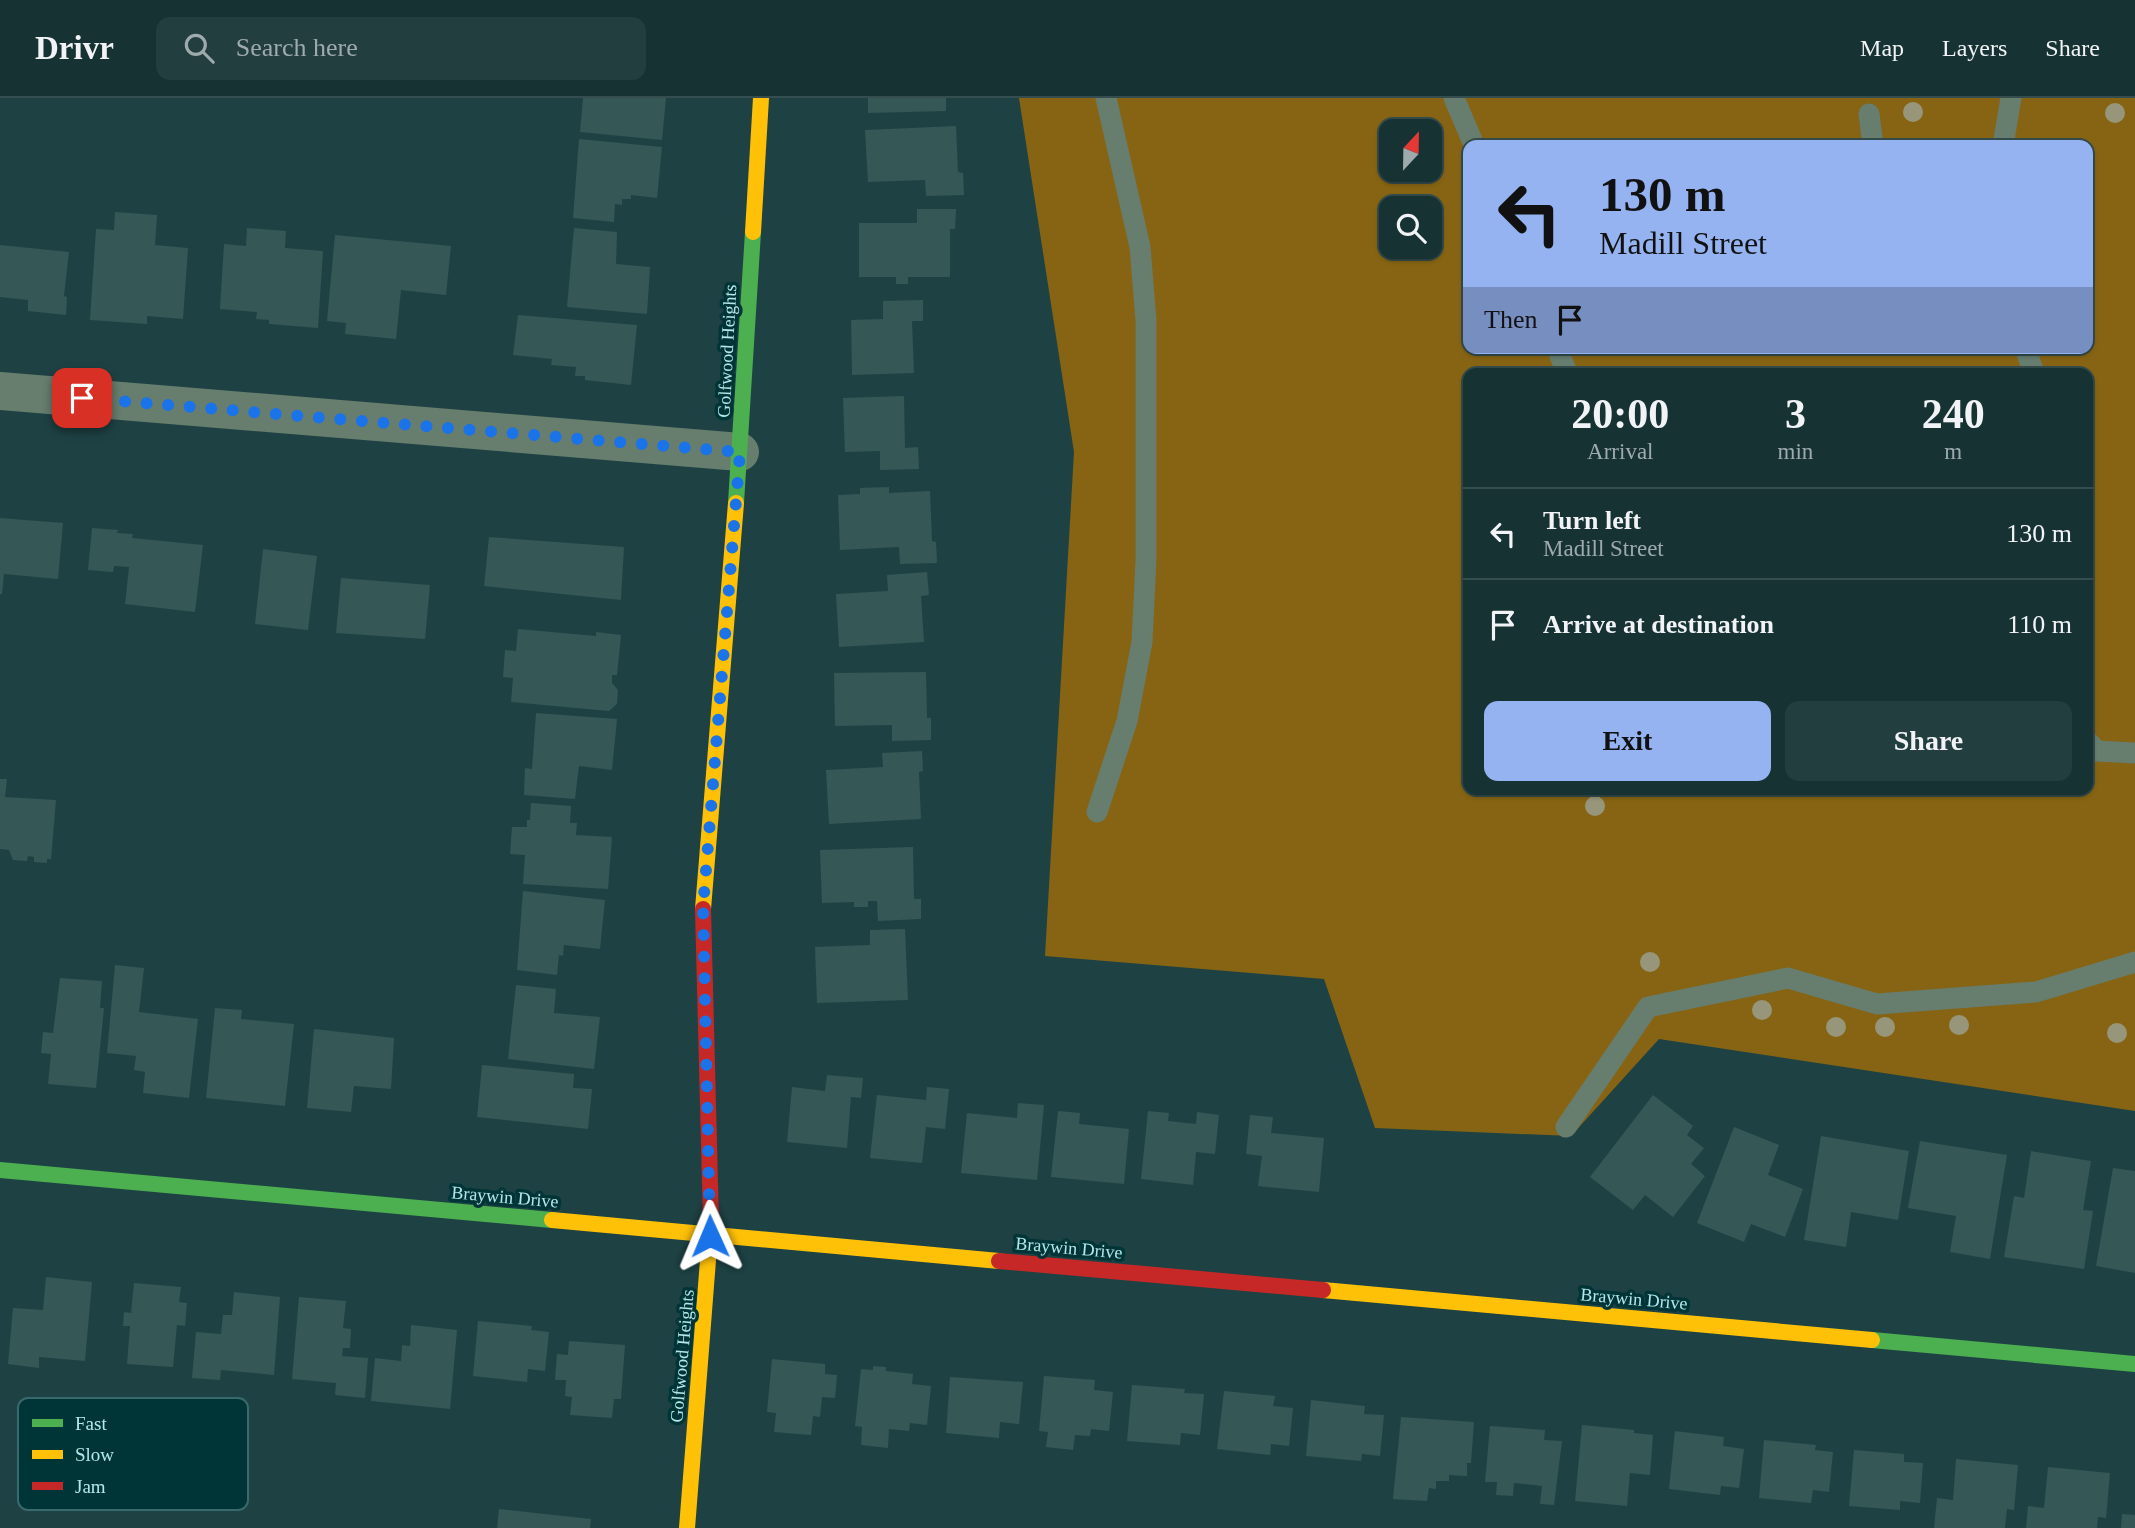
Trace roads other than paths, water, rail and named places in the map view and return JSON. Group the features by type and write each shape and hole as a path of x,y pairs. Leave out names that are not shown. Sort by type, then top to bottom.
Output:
{"street":[{"name":"Golfwood Heights","path":"687,1528 710,1236 703,907 740,452 761,98"},
{"path":"0,391 740,452"},
{"name":"Braywin Drive","path":"0,1170 2135,1364"}],"lane":[{"path":"1097,812 1127,721 1142,642 1146,560 1146,320 1140,247 1106,98"},
{"path":"1454,98 1472,140"},
{"path":"2004,140 2011,98"},
{"path":"1869,114 1872,140"},
{"path":"2093,747 2097,751 2135,753"},
{"path":"1566,1128 1648,1007 1788,978 1877,1004 2036,992 2135,962"}]}
